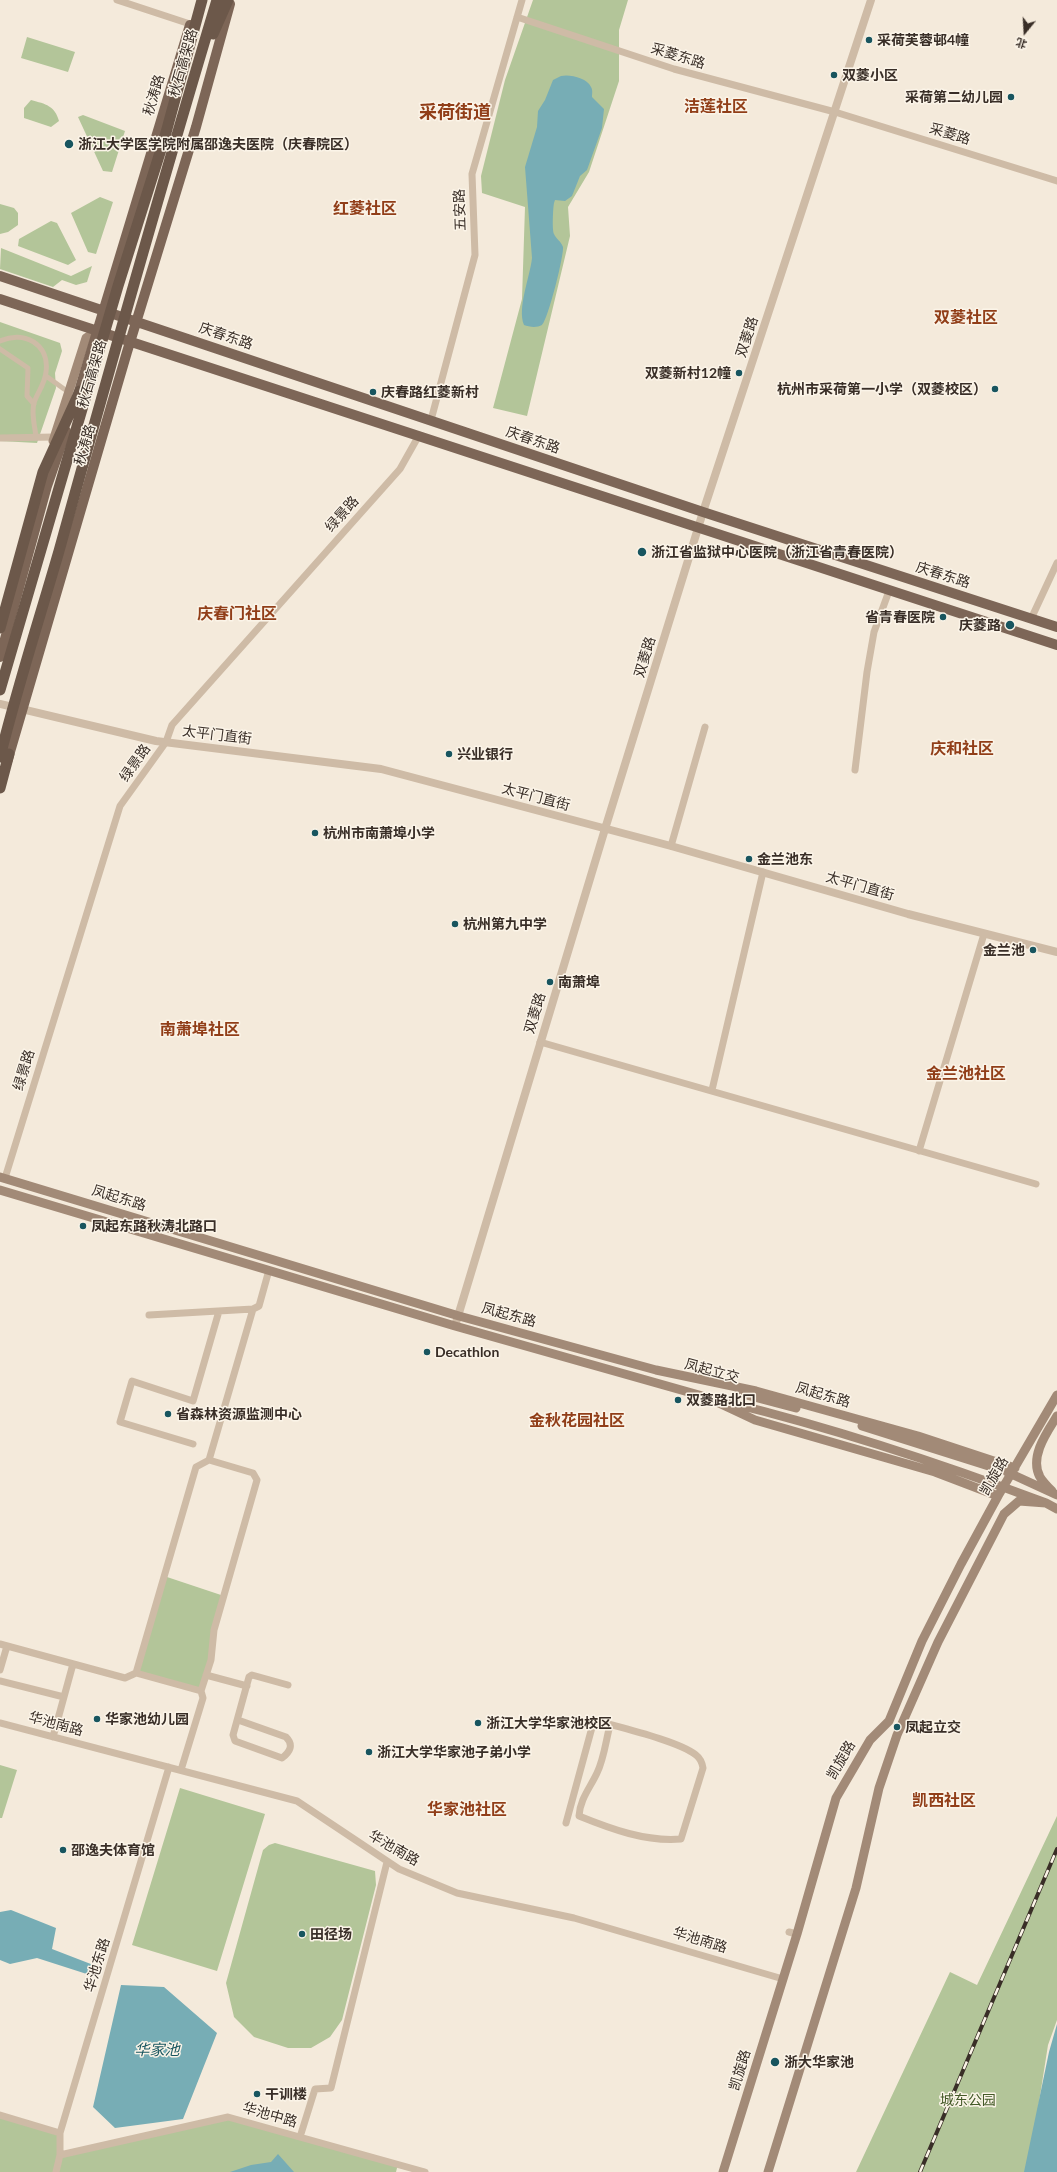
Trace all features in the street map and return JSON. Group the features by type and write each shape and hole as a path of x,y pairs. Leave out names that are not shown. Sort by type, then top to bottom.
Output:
{"highway":[{"name":"秋石高架路","path":"0,690 118,286 164,140 202,0"},
{"name":"秋石高架路","path":"0,788 17,688 49,587 128,301 217,0"},
{"path":"196,72 230,0"},
{"path":"0,628 35,494 43,472 80,391"}],"main road":[{"name":"秋涛路","path":"0,657 47,486 80,391 197,0"},
{"name":"秋涛路","path":"0,783 5,755 21,710 130,341 196,127 230,0"},
{"name":"庆春东路","path":"0,276 703,512 1057,627"},
{"path":"0,299 98,330 698,529 1057,645"},
{"path":"0,612 86,338 98,330"},
{"name":"凤起东路","path":"2,1177 458,1316 656,1370 772,1395 918,1436 1015,1468"},
{"name":"凤起东路","path":"0,1190 456,1326 706,1397 755,1420 935,1472 998,1496"},
{"name":"凤起立交","path":"656,1370 851,1423 1002,1470 1056,1495"},
{"name":"凯旋路","path":"723,2172 783,1979 793,1933 836,1798 870,1740 889,1721 922,1641 998,1496 1057,1395"},
{"name":"凤起立交","path":"706,1397 759,1410 897,1449 964,1472 1046,1503 1057,1509"},
{"path":"1056,1495 1040,1478 1035,1466 1038,1451 1057,1416"},
{"path":"768,2172 856,1888 879,1788 897,1735 938,1642 1004,1514 1019,1501 1046,1503"}],"street":[{"path":"117,0 190,24"},
{"name":"五安路","path":"431,420 475,255 472,174 522,0"},
{"name":"双菱路","path":"456,1326 540,1042 703,512 872,0"},
{"name":"采菱东路","path":"517,17 674,69 835,112"},
{"name":"采菱路","path":"835,112 1057,181"},
{"path":"0,341 20,336 33,341 45,355 46,376 34,404 36,437"},
{"path":"0,349 28,368 27,396 34,404"},
{"path":"46,376 64,388"},
{"path":"0,438 54,437"},
{"name":"绿景路","path":"2,1177 120,806 166,742 172,724 400,469 418,437"},
{"path":"1032,619 1057,563"},
{"path":"855,770 866,672 874,632 889,591"},
{"name":"太平门直街","path":"0,704 166,742 381,769 671,846 984,934 1057,952"},
{"path":"671,846 705,727"},
{"path":"712,1090 763,872"},
{"path":"919,1150 984,934"},
{"path":"540,1042 1036,1184"},
{"path":"149,1315 253,1309 259,1306 269,1270"},
{"path":"209,1460 253,1309"},
{"path":"193,1444 120,1422 132,1381 193,1401 219,1311"},
{"path":"136,1673 196,1467 209,1460 252,1472 257,1480 214,1630 211,1660 201,1692 203,1698 181,1770"},
{"path":"0,1670 3,1645 125,1678 136,1673 201,1692"},
{"path":"53,1737 73,1664"},
{"path":"206,1675 247,1686"},
{"path":"238,1720 286,1737 290,1742 291,1747 288,1753 282,1758 275,1757 235,1741 233,1735 249,1677 252,1675 288,1685"},
{"path":"0,1681 64,1697"},
{"path":"566,1823 594,1720 610,1725 674,1745 695,1754 702,1761 703,1768 681,1839 661,1840 608,1827 579,1816 579,1807 586,1792 598,1773 610,1725"},
{"name":"华池南路","path":"0,1723 297,1801 388,1862 457,1893 574,1918 783,1979"},
{"name":"华池东路","path":"56,2172 60,2155 60,2133 169,1767"},
{"path":"300,2137 315,2089 331,2088 388,1862"},
{"path":"0,2115 60,2133"},
{"name":"华池中路","path":"60,2155 228,2117 425,2172"}],"green space":[{"path":"533,0 628,0 619,30 619,81 589,172 568,207 570,236 527,416 493,408 522,299 525,207 482,193 481,176 505,80"},
{"path":"27,37 75,52 68,72 21,58"},
{"path":"31,100 49,106 55,112 59,121 51,127 24,118 24,108"},
{"path":"83,115 125,131 112,172 103,171 78,117"},
{"path":"100,197 113,202 96,254 88,252 71,213"},
{"path":"0,204 14,208 18,213 18,225 8,232 0,234"},
{"path":"51,221 57,223 76,260 68,265 18,246 19,239"},
{"path":"1,248 71,276 92,266 87,282 76,285 62,280 53,287 0,269"},
{"path":"0,322 60,343 62,351 55,373 56,388 37,443 0,441"},
{"path":"164,1576 224,1596 201,1691 136,1673"},
{"path":"0,1765 17,1770 2,1818 0,1818"},
{"path":"180,1788 265,1814 217,1971 132,1945"},
{"name":"城东公园","path":"1057,1816 1057,2020 1048,2045 1028,2172 856,2172 950,1972 977,1985"},
{"name":"田径场","path":"275,1843 375,1871 376,1885 342,2020 330,2037 311,2048 288,2048 254,2037 234,2017 226,1983 263,1850 269,1845"},
{"path":"0,2115 60,2133 60,2155 228,2117 398,2164 396,2172 0,2172"}],"water":[{"path":"561,76 578,77 589,84 592,89 592,97 604,109 602,128 587,170 580,176 572,196 565,201 555,200 553,209 553,232 563,247 563,253 552,300 545,321 540,326 531,327 524,325 522,318 523,301 532,258 525,167 537,127 538,111 545,100 553,80"},
{"path":"11,1910 56,1928 52,1949 96,1966 93,1976 37,1958 10,1964 0,1960 0,1912"},
{"name":"华家池","path":"121,1985 164,1987 217,2033 183,2119 115,2128 93,2107"},
{"path":"1057,2024 1057,2172 1024,2172 1049,2052"},
{"path":"278,2154 294,2172 230,2172 251,2165 271,2162"}],"railway":[{"path":"920,2172 1057,1849"}],"place":[{"name":"采荷芙蓉邨4幢","path":"869,40"},
{"name":"双菱小区","path":"834,75"},
{"name":"采荷第二幼儿园","path":"1011,97"},
{"name":"浙江大学医学院附属邵逸夫医院（庆春院区）","path":"69,144"},
{"name":"双菱新村12幢","path":"739,373"},
{"name":"杭州市采荷第一小学（双菱校区）","path":"995,389"},
{"name":"庆春路红菱新村","path":"373,392"},
{"name":"浙江省监狱中心医院（浙江省青春医院）","path":"642,552"},
{"name":"省青春医院","path":"943,617"},
{"name":"庆菱路","path":"1010,625"},
{"name":"兴业银行","path":"449,754"},
{"name":"杭州市南萧埠小学","path":"315,833"},
{"name":"金兰池东","path":"749,859"},
{"name":"杭州第九中学","path":"455,924"},
{"name":"金兰池","path":"1033,950"},
{"name":"南萧埠","path":"550,982"},
{"name":"凤起东路秋涛北路口","path":"83,1226"},
{"name":"Decathlon","path":"427,1352"},
{"name":"双菱路北口","path":"678,1400"},
{"name":"省森林资源监测中心","path":"168,1414"},
{"name":"华家池幼儿园","path":"97,1719"},
{"name":"浙江大学华家池校区","path":"478,1723"},
{"name":"凤起立交","path":"897,1727"},
{"name":"浙江大学华家池子弟小学","path":"369,1752"},
{"name":"邵逸夫体育馆","path":"63,1850"},
{"name":"田径场","path":"302,1934"},
{"name":"浙大华家池","path":"775,2062"},
{"name":"干训楼","path":"257,2094"}],"district":[{"name":"洁莲社区","path":"716,107"},
{"name":"采荷街道","path":"455,112"},
{"name":"红菱社区","path":"365,209"},
{"name":"双菱社区","path":"966,318"},
{"name":"庆春门社区","path":"237,614"},
{"name":"庆和社区","path":"962,749"},
{"name":"南萧埠社区","path":"200,1030"},
{"name":"金兰池社区","path":"966,1074"},
{"name":"金秋花园社区","path":"577,1421"},
{"name":"凯西社区","path":"944,1801"},
{"name":"华家池社区","path":"467,1810"}]}
